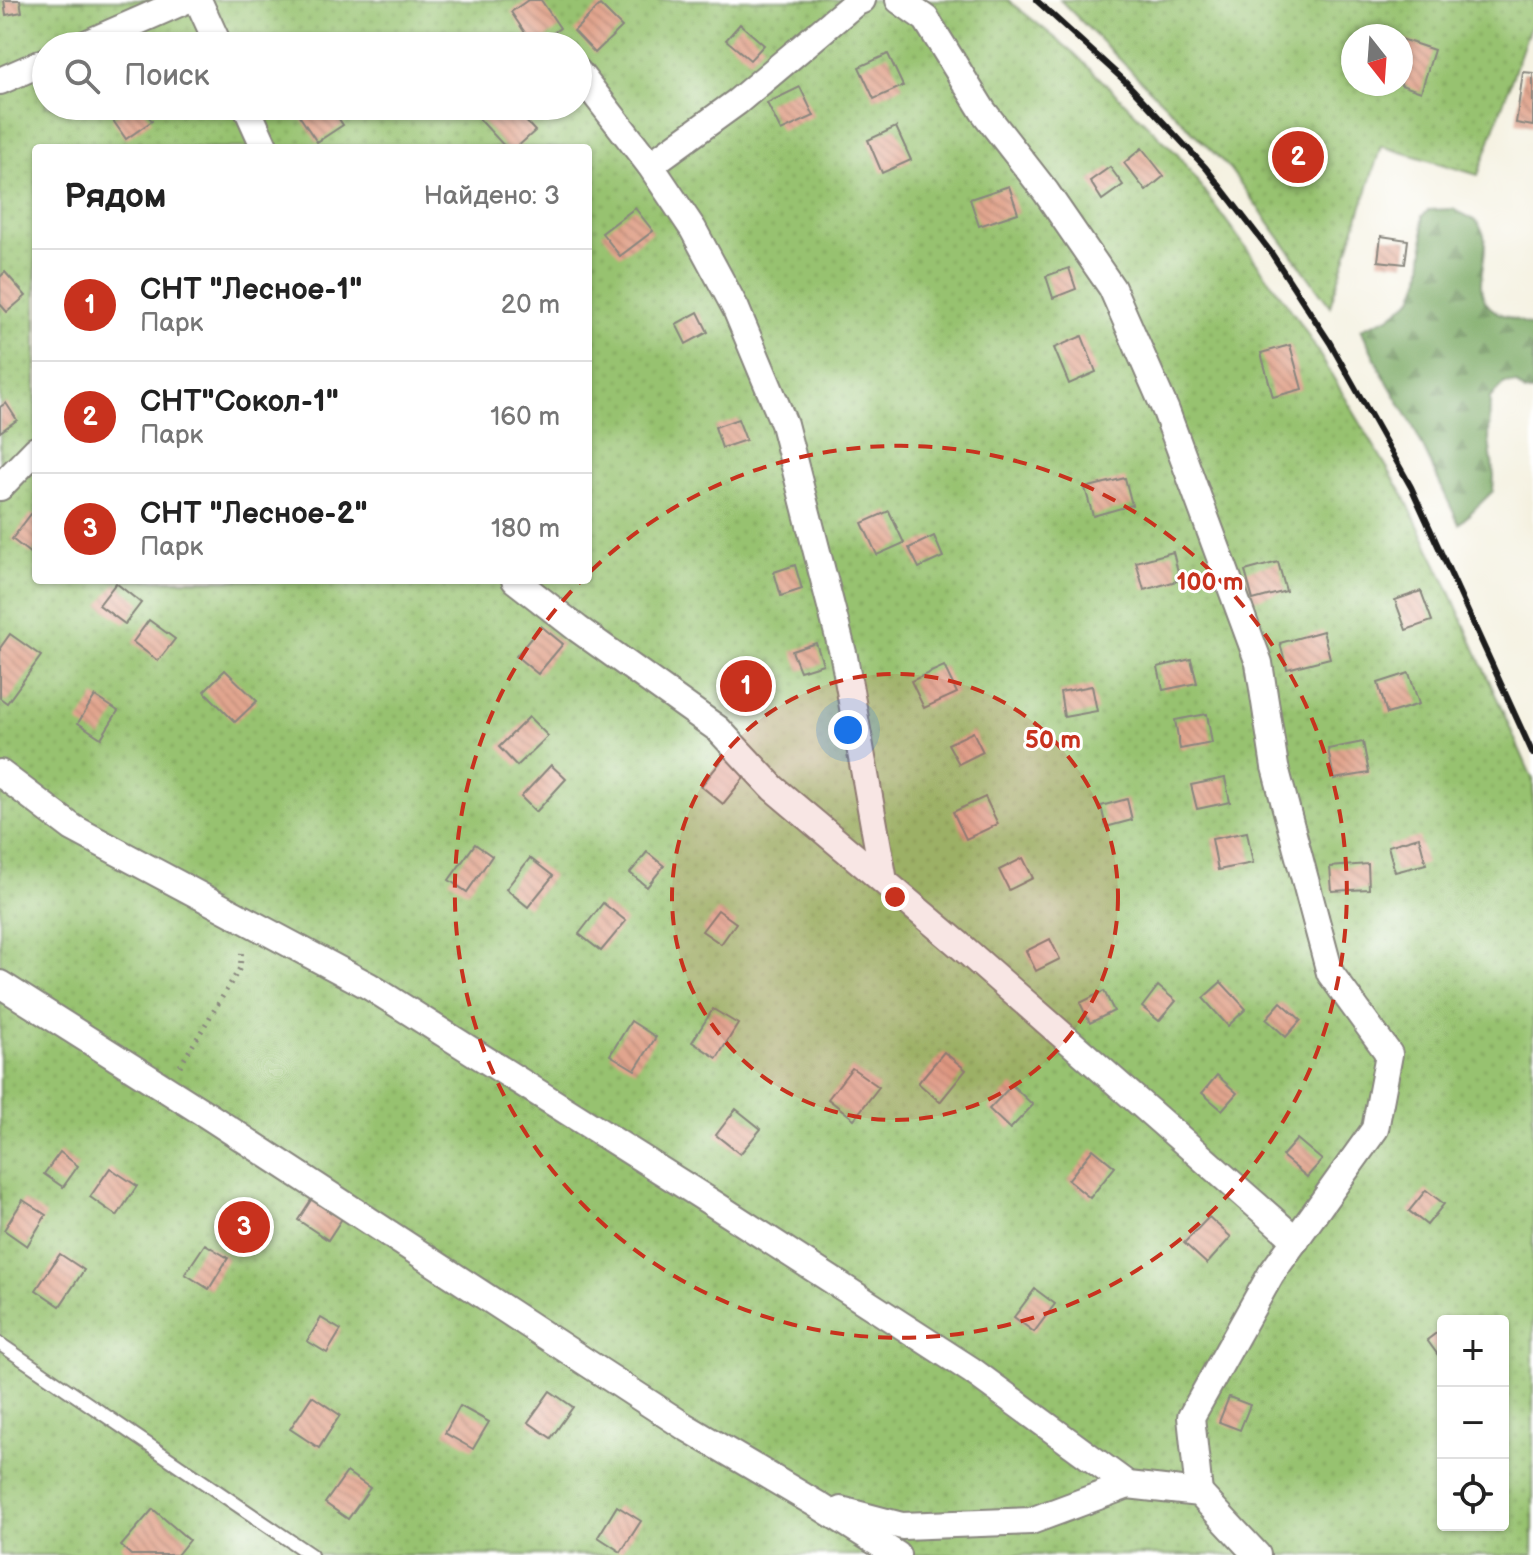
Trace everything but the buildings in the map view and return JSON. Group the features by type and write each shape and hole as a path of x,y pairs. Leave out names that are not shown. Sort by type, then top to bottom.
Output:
{"street":[{"path":"113,32 186,0"},
{"path":"198,0 213,32"},
{"path":"650,165 737,102 862,0"},
{"path":"899,0 926,19 983,111 1046,192 1112,288 1166,411 1259,663 1275,767 1330,973 1389,1054 1375,1129 1271,1274 1191,1417 1199,1493 1257,1555"},
{"path":"0,81 32,67"},
{"path":"592,90 650,165 693,229 736,309 784,424 844,657 884,881"},
{"path":"252,120 263,144"},
{"path":"0,487 32,454"},
{"path":"520,584 718,729 773,788 1296,1240"},
{"path":"0,773 73,828 369,986 971,1370 1128,1485"},
{"path":"0,984 164,1087 684,1426 897,1555"},
{"path":"818,1505 902,1526 1031,1521 1128,1485 1199,1493"}],"lane":[{"path":"0,1344 311,1555"}],"path":[{"path":"164,1087 185,1060 240,968 245,920"}],"green space":[{"path":"0,0 1008,0 1074,53 1178,155 1300,322 1404,496 1533,780 1533,1555 0,1555"},
{"path":"1060,0 1533,0 1533,18 1478,175 1381,146 1330,306 1229,168"},
{"path":"1453,209 1473,219 1482,230 1485,251 1481,285 1488,305 1533,327 1533,392 1525,392 1516,384 1505,383 1490,398 1493,491 1459,524 1412,424 1361,329 1389,317 1413,298 1421,277 1424,249 1422,216 1429,210"}],"railway":[{"path":"1036,0 1126,82 1206,168 1270,251 1330,343 1411,487 1533,754"}],"place":[{"name":"СНТ\"Сокол-1\"","path":"1298,157"},
{"name":"СНТ \"Лесное-1\"","path":"746,686"},
{"name":"СНТ \"Лесное-2\"","path":"244,1227"}]}
